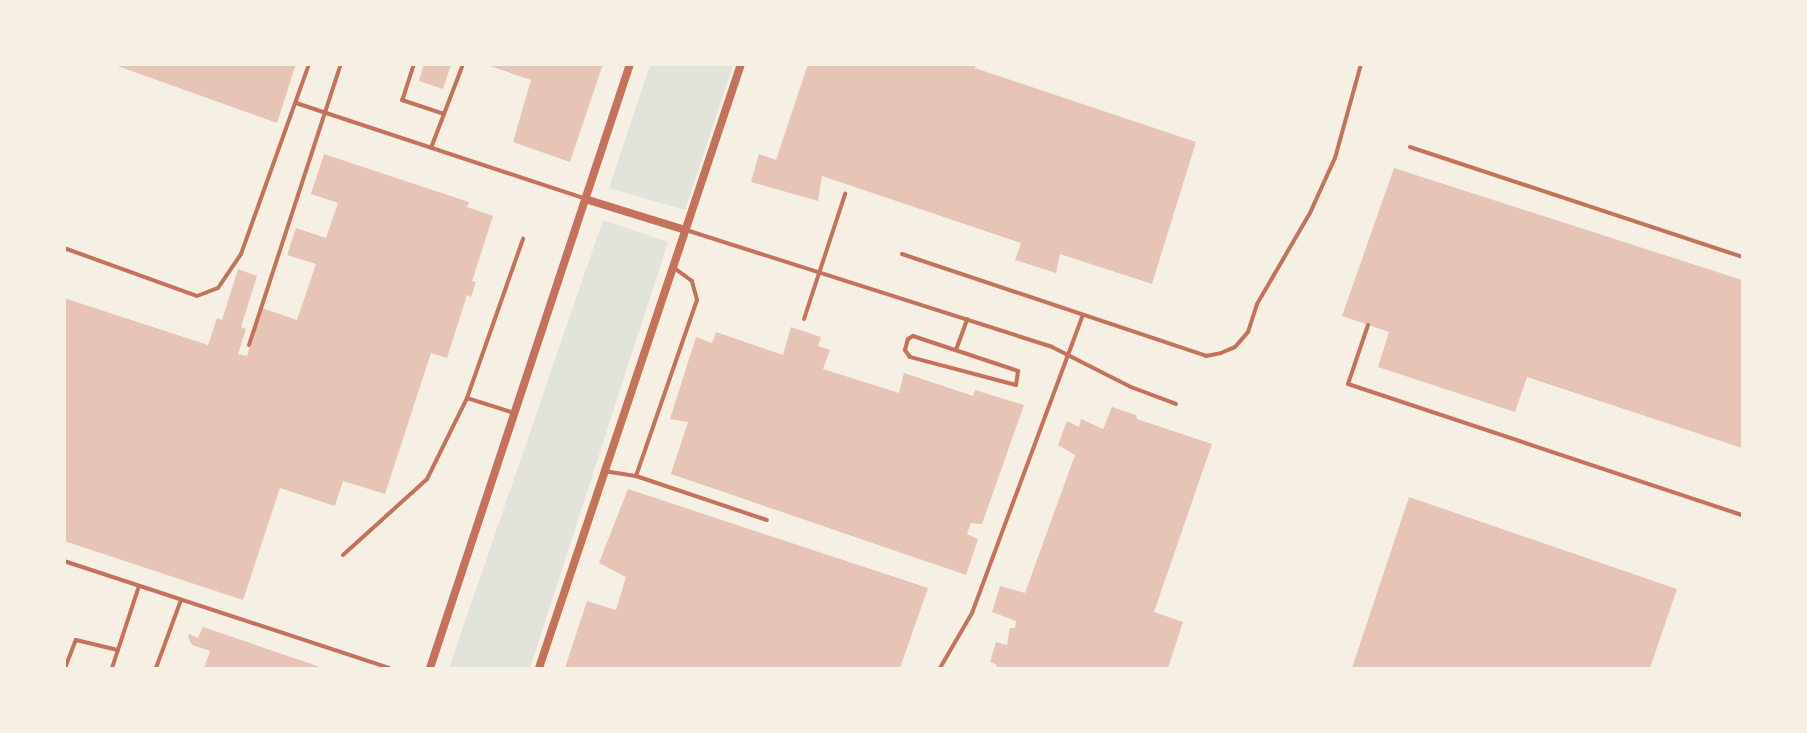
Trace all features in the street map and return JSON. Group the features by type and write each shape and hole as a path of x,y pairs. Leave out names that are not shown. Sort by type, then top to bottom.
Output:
{"street":[{"path":"430,669 630,64"},
{"path":"539,669 603,471 741,64"},
{"path":"585,199 685,230"}],"lane":[{"path":"64,248 196,296 209,294 228,278 241,254 309,64"},
{"path":"249,345 341,64"},
{"path":"414,64 402,100 444,114"},
{"path":"431,148 463,64"},
{"path":"902,254 1206,356 1235,346 1248,332 1257,304 1310,213 1335,158 1360,64"},
{"path":"296,103 585,199"},
{"path":"1410,147 1598,206 1743,257"},
{"path":"804,319 846,194"},
{"path":"685,230 967,319 1070,355 1131,387 1176,404"},
{"path":"343,555 427,479 468,398 523,238"},
{"path":"636,476 697,300 692,280 672,266"},
{"path":"940,669 972,613 1083,315"},
{"path":"956,350 967,319"},
{"path":"1368,325 1348,384 1743,515"},
{"path":"913,336 956,350 1018,371 1016,385 909,357 905,350 908,339 913,336"},
{"path":"468,398 514,413"},
{"path":"603,471 636,476 767,520"},
{"path":"64,561 389,669"},
{"path":"112,669 139,586"},
{"path":"156,669 181,600"},
{"path":"65,669 76,640 118,650"}],"shaded area":[{"path":"650,65 733,65 685,210 609,188"},
{"path":"603,220 668,242 530,668 449,668"}],"building":[{"path":"112,64 296,64 277,123"},
{"path":"424,64 451,64 443,89 419,81"},
{"path":"484,64 603,64 570,162 513,142 531,80"},
{"path":"808,64 976,64 975,68 1196,142 1152,284 1060,254 1056,273 1015,260 1021,243 822,176 818,201 751,182 759,154 776,160"},
{"path":"324,154 469,202 467,207 493,216 472,281 476,282 471,297 467,295 447,358 431,353 385,494 343,481 335,506 280,488 243,600 64,541 64,298 208,345 217,318 222,320 238,269 257,276 241,327 246,329 238,354 247,356 262,308 297,320 316,264 287,255 296,228 326,238 338,203 311,194"},
{"path":"1394,168 1742,280 1742,448 1527,377 1515,412 1378,367 1389,332 1342,316"},
{"path":"791,327 821,337 818,346 830,350 823,369 899,393 904,373 973,396 975,390 1024,405 982,524 971,523 967,534 978,539 966,575 671,474 688,422 670,419 696,337 712,343 716,332 783,355"},
{"path":"1112,407 1136,415 1137,419 1212,444 1154,612 1183,622 1168,668 996,668 997,665 990,662 996,642 1007,645 1010,628 1015,628 1016,621 992,612 1000,586 1025,593 1075,455 1058,445 1067,421 1079,427 1081,419 1103,429"},
{"path":"628,489 928,588 900,668 565,668 587,601 616,610 626,577 599,563"},
{"path":"1409,497 1677,589 1650,668 1352,668"},
{"path":"203,627 323,668 204,668 210,651 192,645 188,637 189,634 198,638"}]}
